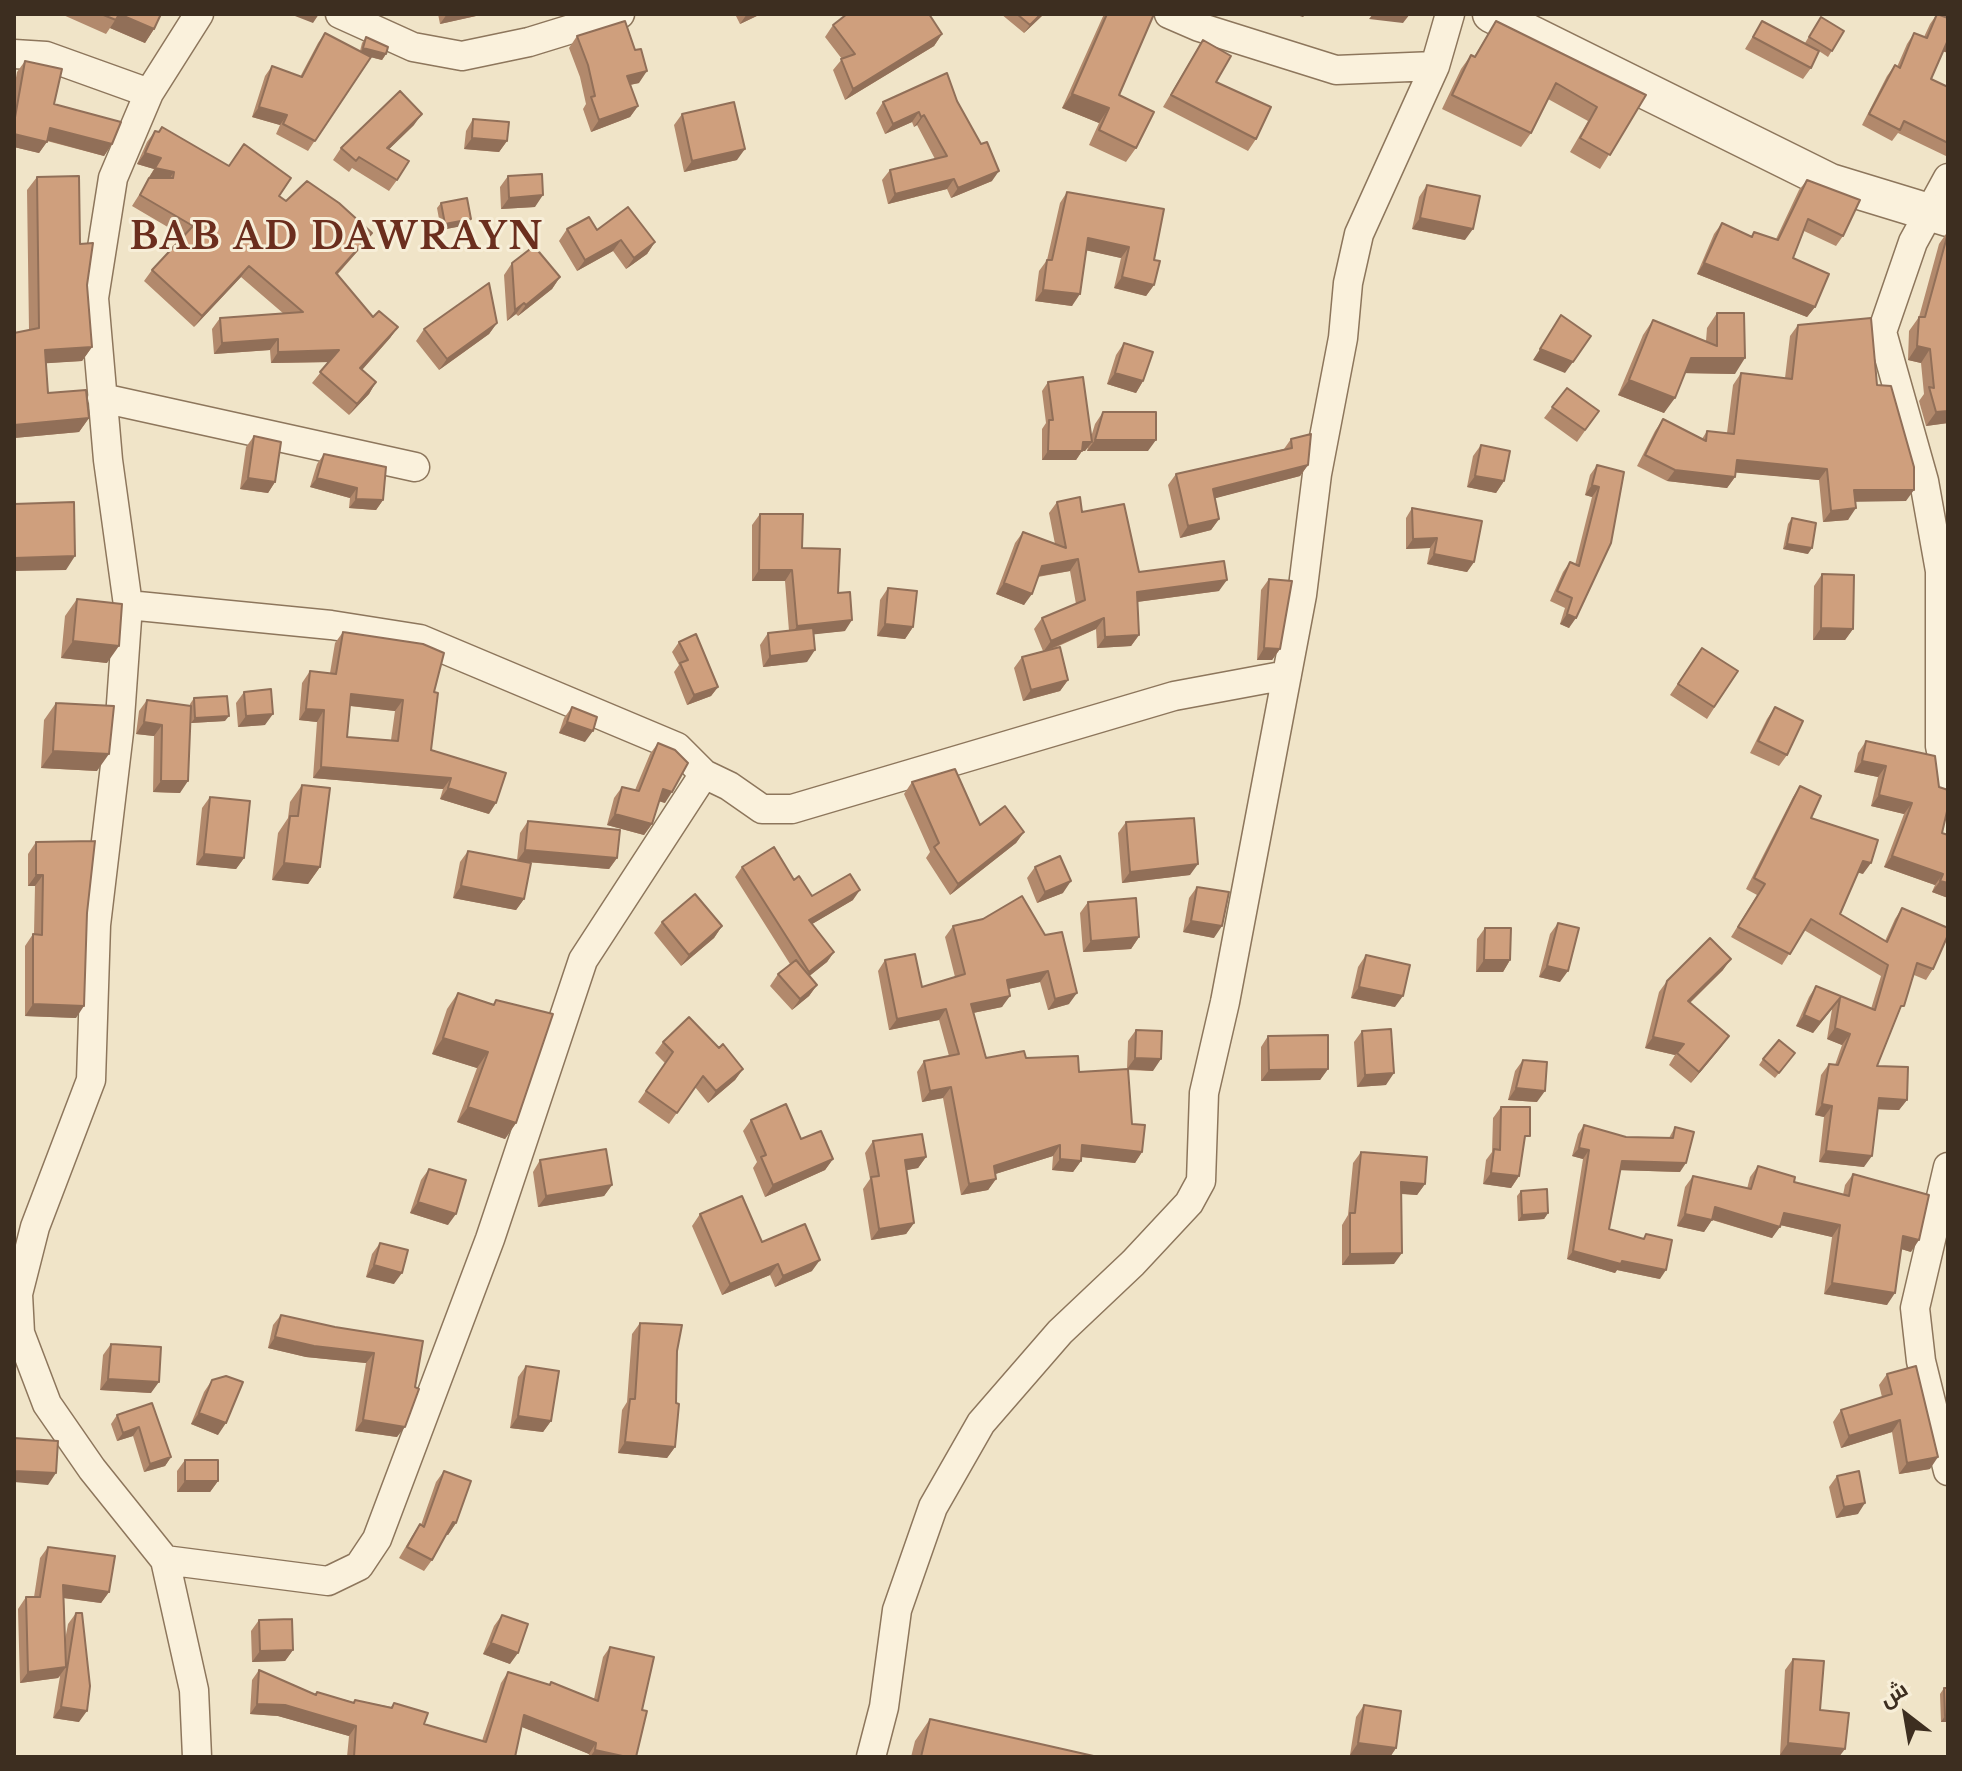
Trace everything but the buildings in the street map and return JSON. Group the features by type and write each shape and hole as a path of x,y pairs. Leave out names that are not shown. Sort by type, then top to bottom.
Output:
{"street":[{"path":"197,1757 194,1690 165,1560 92,1469 47,1404 20,1333 18,1294 35,1227 91,1080 96,925 119,732 128,605 102,398 94,298 113,178 149,93 199,14"},
{"path":"340,14 413,47 462,56 529,42 620,14"},
{"path":"1169,14 1199,27 1336,70 1435,66"},
{"path":"871,1757 884,1707 897,1610 933,1507 981,1423 1060,1332 1133,1263 1189,1203 1201,1181 1204,1093 1225,1002 1287,675 1317,474 1343,338 1348,283 1359,234 1435,66 1450,14"},
{"path":"1491,14 1830,182 1937,215"},
{"path":"14,54 46,56 149,93"},
{"path":"1948,178 1937,215 1895,287 1882,332 1924,481 1940,571 1940,746 1948,786"},
{"path":"102,398 415,467"},
{"path":"128,605 331,625 420,639 677,747 704,774 729,786 762,809 792,809 1174,696 1287,675"},
{"path":"165,1560 328,1581 359,1566 377,1539 485,1253 583,960 704,774"},
{"path":"1948,1167 1915,1308 1921,1361 1948,1471"}],"district":[{"name":"BAB AD DAWRAYN","path":"337,239"}]}
